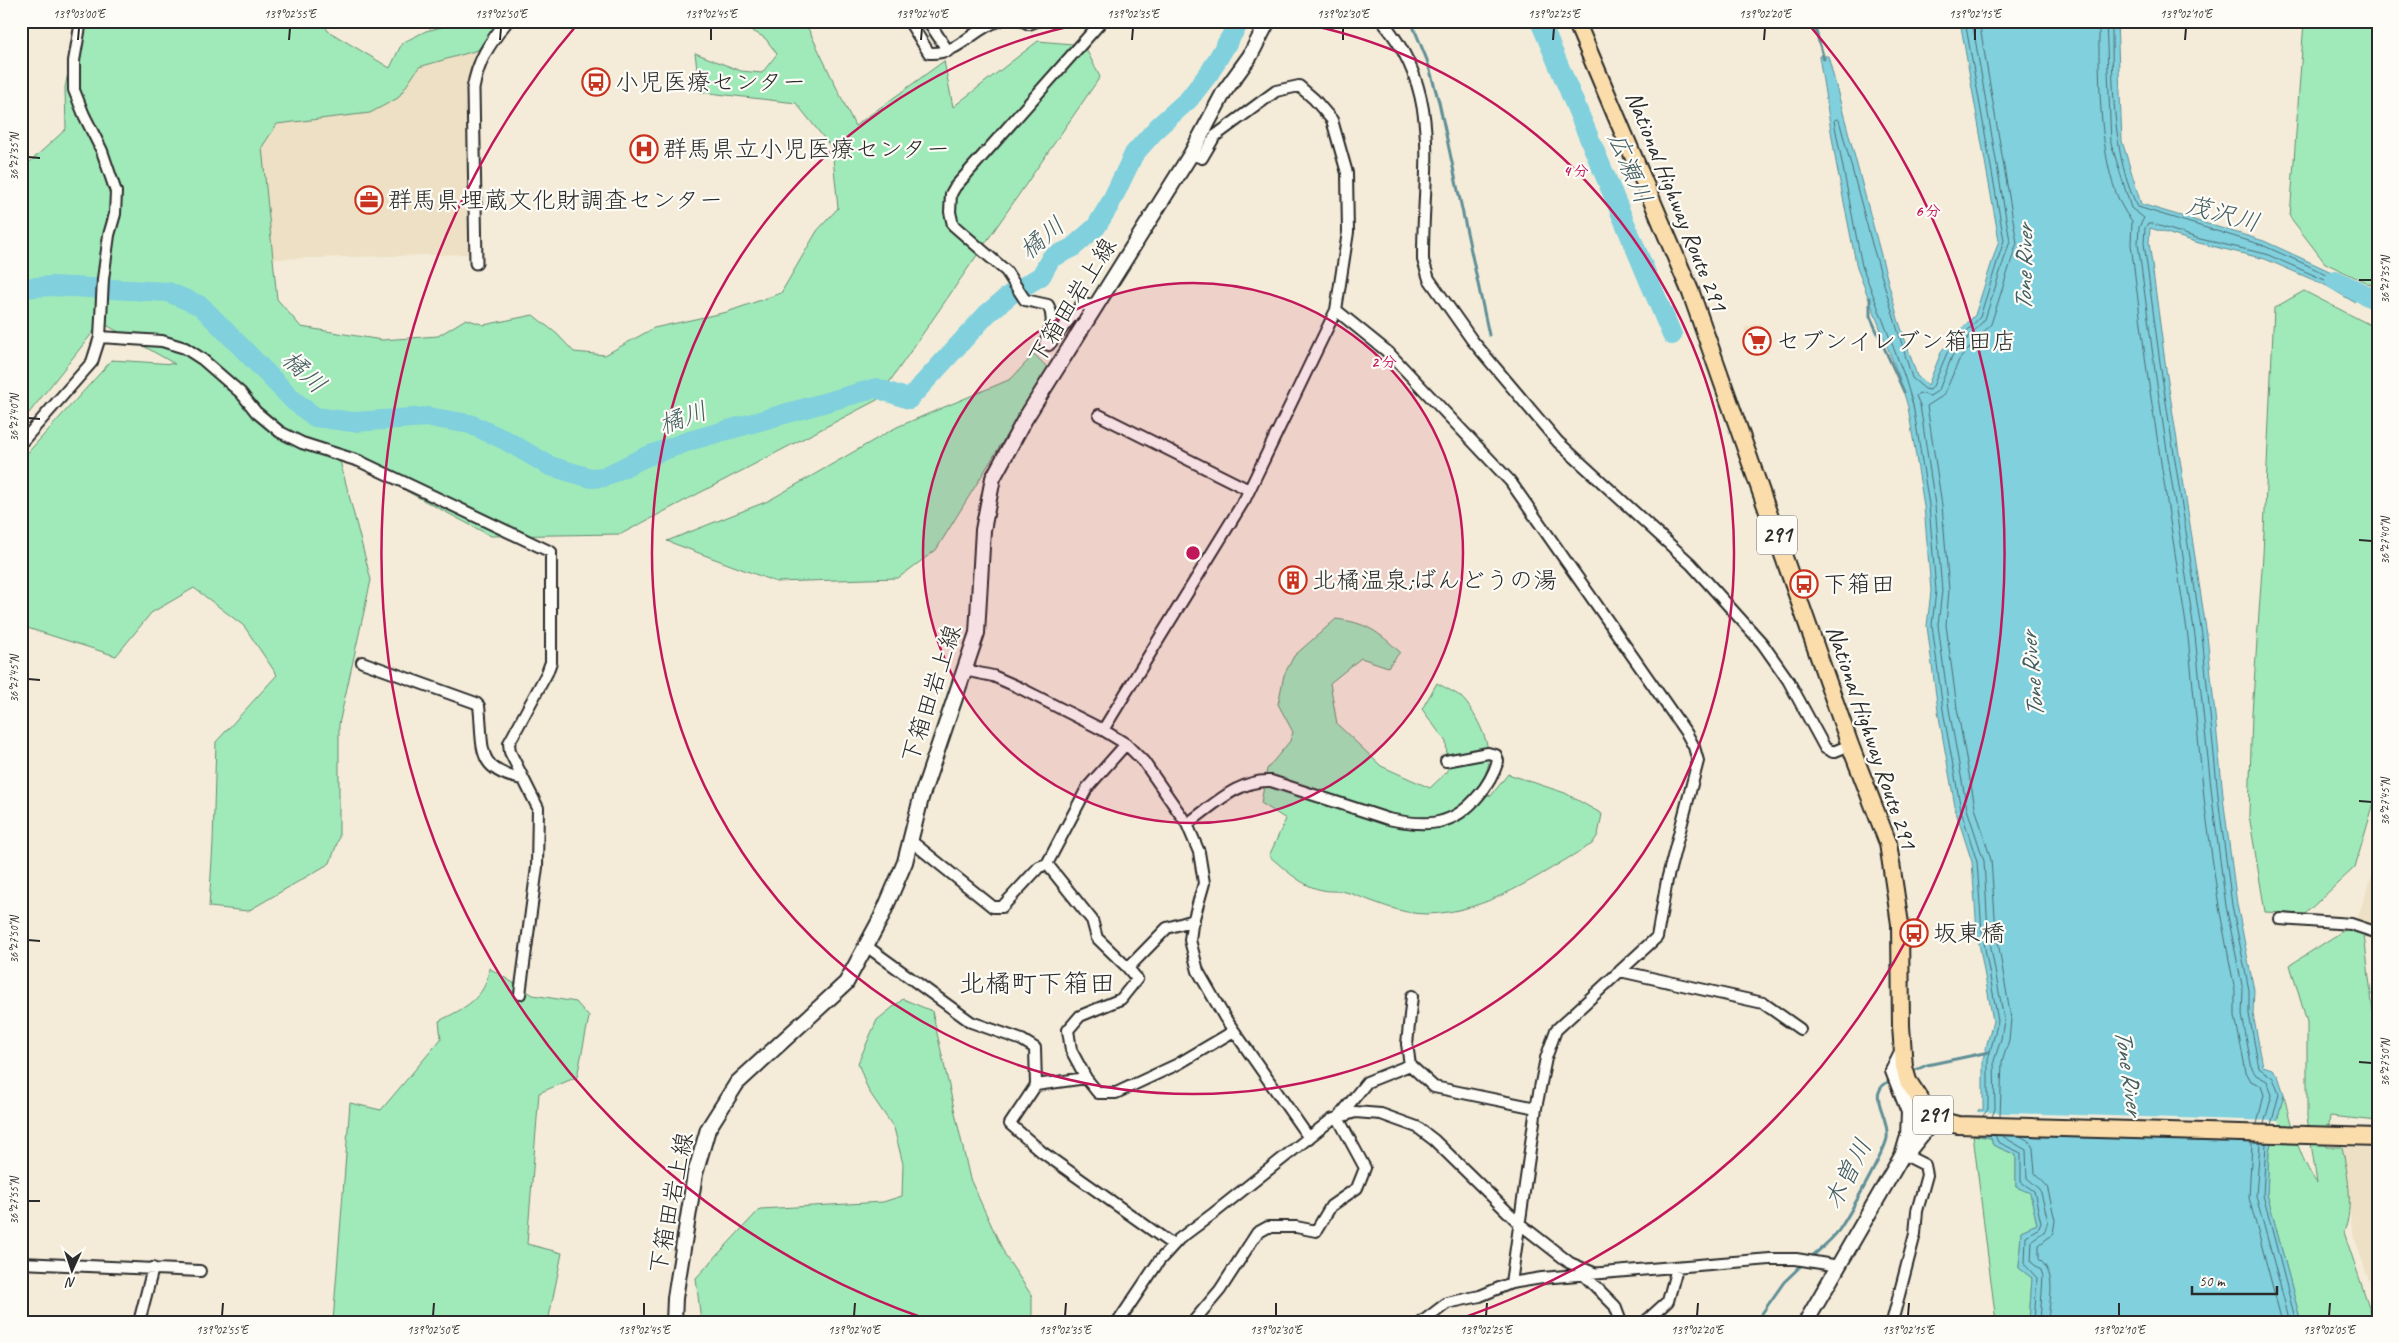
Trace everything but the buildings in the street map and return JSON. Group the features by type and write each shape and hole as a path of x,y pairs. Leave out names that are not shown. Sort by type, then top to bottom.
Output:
{"highway":[{"name":"National Highway Route 291","path":"1576,21 1691,293 1850,744 1888,843 1900,924 1901,1071 1920,1102 1936,1117 1958,1125 2378,1138"}],"main road":[{"name":"下箱田岩上線","path":"674,1322 675,1298 695,1174 708,1129 736,1083 846,982 881,918 905,862 921,798 977,633 983,530 993,478 1025,419 1191,154 1224,92 1250,56 1268,21"},
{"path":"1806,1322 1903,1154 1908,1136 1909,1112 1901,1071"},
{"path":"1903,1154 1910,1149 1936,1117"}],"street":[{"path":"21,443 92,362 100,338 103,279 109,235 115,214 116,192 102,151 74,90 74,61 81,21"},
{"path":"476,263 473,89 478,66 483,55 507,21"},
{"path":"909,21 929,53 940,54 998,21"},
{"path":"928,21 948,51"},
{"path":"1023,21 1028,24 1037,21"},
{"path":"1096,305 1081,306 1049,345 1046,343 1052,327 1053,315 1048,305 1024,300 1006,271 954,225 950,212 951,194 1102,21"},
{"path":"1382,21 1396,38 1416,80 1423,101 1427,141 1423,260 1434,286 1472,340 1558,442 1691,564 1762,643 1788,680 1825,748 1833,752 1850,744"},
{"path":"1102,730 1249,490 1336,310 1348,232 1346,173 1332,120 1314,98 1299,86 1276,92 1216,136 1202,158 1191,154"},
{"path":"1336,310 1389,353 1510,481 1694,747 1698,761 1667,880 1657,937 1556,1030 1546,1058 1536,1108 1511,1283"},
{"path":"100,338 162,341 185,348 202,359 241,393 256,412 280,432 302,443 359,461 551,552 551,662 509,744 510,752 522,779 538,808 538,866 520,994"},
{"path":"1099,415 1249,490"},
{"path":"362,662 476,703 479,706 480,735 485,760 500,773 522,779"},
{"path":"964,670 993,676 1018,687 1126,744 1144,762 1187,824 1199,852 1204,883 1190,940 1198,971 1234,1031 1309,1138"},
{"path":"911,841 994,907 1002,907 1039,867 1047,864 1087,788 1126,744"},
{"path":"1187,824 1235,790 1252,782 1263,781 1272,781 1388,819 1408,823 1444,822 1458,816 1470,807 1487,786 1498,761 1496,755 1488,753 1446,761"},
{"path":"1047,864 1092,920 1097,938 1137,979 1121,999 1080,1016 1068,1030 1071,1050 1086,1078 1098,1093 1116,1093 1178,1064 1234,1031"},
{"path":"2280,919 2351,924 2378,933"},
{"path":"1128,968 1167,928 1194,920"},
{"path":"869,948 971,1022 1022,1040 1035,1048 1036,1085 1010,1124 1042,1152 1173,1245"},
{"path":"1620,971 1763,1003 1800,1029"},
{"path":"1412,996 1407,1044 1410,1065 1434,1087 1536,1108"},
{"path":"1338,1118 1367,1082 1410,1065"},
{"path":"1036,1085 1086,1078"},
{"path":"1118,1322 1159,1261 1173,1245 1331,1120 1355,1112 1381,1114 1416,1127 1434,1140 1520,1224 1570,1263 1594,1273"},
{"path":"1194,1322 1220,1290 1258,1233 1268,1227 1316,1231 1331,1206 1357,1188 1365,1168 1338,1118"},
{"path":"1892,1322 1927,1175 1925,1165 1903,1154"},
{"path":"1422,1322 1447,1302 1480,1296 1511,1283 1582,1273 1677,1268 1770,1259 1796,1259 1839,1266"},
{"path":"21,1263 200,1271"},
{"path":"139,1322 153,1268"},
{"path":"1645,1322 1668,1301 1677,1268"},
{"path":"1582,1273 1615,1306 1621,1322"}],"shaded area":[{"name":"群馬県埋蔵文化財調査センター","path":"478,50 470,73 470,254 273,259 262,147 277,124 370,113 398,98 419,67"},
{"name":"セブンイレブン箱田店","path":"1761,323 1769,352 1754,355 1744,328"},
{"path":"2378,859 2378,925 2357,919"},
{"path":"2342,1147 2378,1148 2378,1308 2352,1230"}],"green space":[{"path":"78,21 322,21 328,31 390,68 402,43 426,31 466,21 499,21 478,50 419,67 398,98 370,113 277,124 262,147 277,299 301,327 382,340 438,336 466,319 484,325 533,315 557,334 574,352 605,355 654,328 727,312 781,293 817,231 838,208 832,148 796,103 700,92 695,53 741,71 762,73 777,54 765,38 735,21 805,22 855,126 944,61 953,107 1038,41 1084,45 1100,77 877,400 621,534 491,536 312,441 340,461 371,580 339,724 339,838 330,863 248,911 209,907 216,742 277,675 244,626 194,588 151,613 116,656 21,626 21,460 112,360 175,364 101,322 29,413 21,413 21,170 66,129 65,88"},
{"path":"2304,21 2378,21 2378,288 2325,263 2290,217"},
{"path":"2304,291 2378,329 2378,789 2355,867 2305,914 2265,912 2249,815 2252,713 2263,555 2274,308"},
{"path":"1034,354 1048,368 936,550 898,578 776,582 667,541 768,501 897,427 1011,379"},
{"path":"1336,619 1356,623 1371,629 1400,652 1388,667 1361,658 1330,683 1337,724 1381,766 1430,788 1448,771 1446,742 1422,709 1437,683 1459,695 1466,702 1481,727 1487,746 1489,762 1477,791 1491,796 1508,774 1565,793 1602,814 1598,835 1592,844 1513,890 1492,899 1471,907 1449,912 1426,914 1406,912 1346,892 1326,891 1315,888 1294,877 1269,856 1286,819 1261,803 1267,769 1290,741 1293,732 1278,704 1284,675 1294,656"},
{"path":"2346,929 2364,934 2378,1055 2378,1121 2330,1116 2326,1147 2342,1147 2348,1179 2349,1201 2349,1212 2344,1232 2374,1322 2301,1322 2267,1194 2269,1151 2284,1094 2296,1141 2317,1183 2307,1117 2307,1022 2290,965"},
{"path":"489,968 533,995 576,1002 589,1017 577,1077 539,1093 527,1244 562,1253 548,1322 333,1322 350,1103 381,1110 441,1039 439,1021 465,1007 479,995 484,987"},
{"path":"903,999 932,1011 970,1179 1006,1257 1032,1296 1032,1322 701,1322 696,1278 760,1209 883,1202 902,1196 903,1164 894,1128 868,1090 858,1063 877,1020"},
{"path":"1973,1135 1991,1138 1993,1145 2016,1155 2016,1187 2030,1192 2037,1224 2021,1231 2019,1268 2032,1278 2029,1322 1996,1322"}],"water":[{"name":"Tone River","path":"1960,21 2117,21 2122,141 2141,204 2264,241 2362,286 2354,302 2325,285 2265,259 2199,243 2150,228 2149,242 2166,369 2207,635 2224,805 2237,904 2254,990 2253,1014 2263,1066 2272,1069 2278,1076 2284,1094 2269,1151 2267,1194 2301,1322 2029,1322 2032,1278 2019,1268 2021,1231 2037,1224 2030,1193 2016,1187 2016,1155 1993,1145 1991,1138 1981,1136 1978,1110 1983,1110 1983,1059 1993,1021 1977,932 1972,862 1956,812 1938,711 1927,626 1931,591 1924,506 1908,407 1899,377 1857,268 1836,162 1819,56 1828,56 1898,319 1917,376 1928,385 1942,350 1975,315 1999,240"}],"pier":[{"path":"1975,1112 2279,1121 2274,1143 1978,1134"}],"waterway":[{"name":"橘川","path":"21,288 52,286 168,292 201,306 294,401 315,417 353,422 428,417 470,424 505,440 550,466 591,478 604,477 645,457 689,441 876,388 909,399 987,314 1011,294 1041,276 1051,258 1072,248 1096,227 1110,204 1134,154 1158,127 1189,99 1210,72 1240,21"},
{"path":"1411,21 1427,60 1439,102 1489,335"},
{"name":"広瀬川","path":"1540,21 1672,335"},
{"path":"1816,21 1815,28 1824,59"},
{"name":"茂沢川","path":"2335,280 2378,301"},
{"path":"1870,298 1870,316 1904,392"},
{"name":"木曽川","path":"1911,1072 1927,1065 1989,1052"},
{"name":"木曽川","path":"1809,1259 1839,1230 1858,1199 1880,1156 1887,1138 1887,1129 1878,1097 1879,1091 1893,1079"},
{"name":"木曽川","path":"1756,1322 1784,1282 1804,1263"}],"place":[{"name":"小児医療センター","path":"596,82"},
{"name":"群馬県立小児医療センター","path":"644,149"},
{"name":"群馬県埋蔵文化財調査センター","path":"369,200"},
{"name":"セブンイレブン箱田店","path":"1757,341"},
{"name":"北橘温泉;ばんどうの湯","path":"1293,580"},
{"name":"下箱田","path":"1804,584"},
{"name":"坂東橋","path":"1914,933"}],"district":[{"name":"北橘町下箱田","path":"1037,983"}]}
